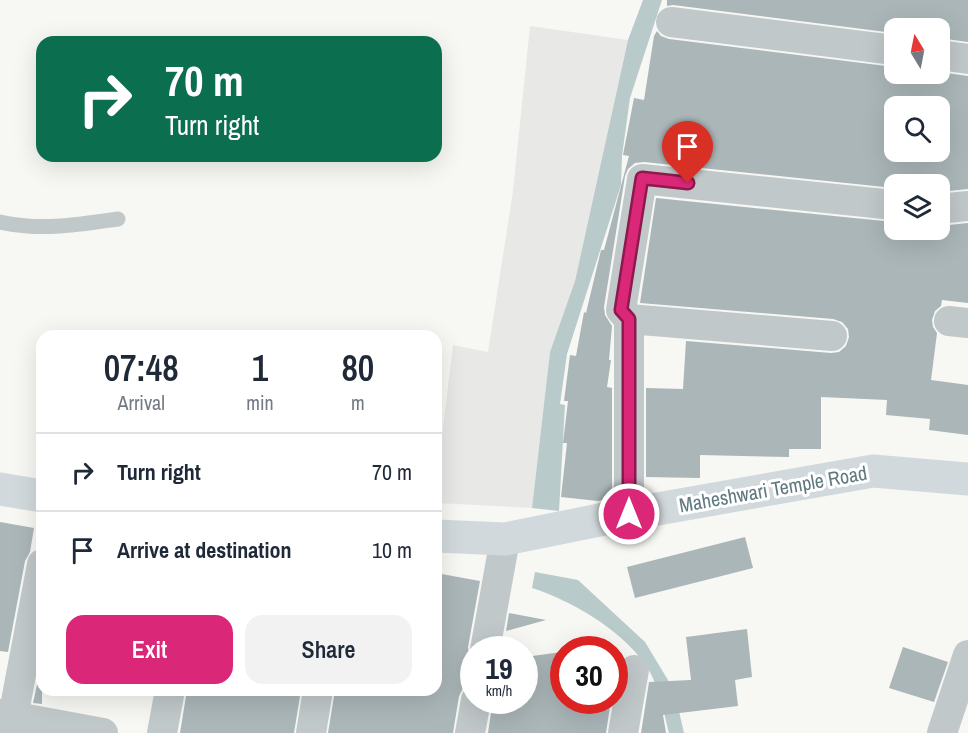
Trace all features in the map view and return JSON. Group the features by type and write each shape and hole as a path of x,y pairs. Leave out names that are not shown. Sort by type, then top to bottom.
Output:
{"street":[{"path":"671,22 884,49"},
{"path":"950,57 968,59"},
{"path":"629,514 629,319 621,310 642,178 884,204"},
{"path":"950,208 968,206"},
{"path":"629,319 832,336"},
{"name":"Maheshwari Temple Road","path":"442,536 505,539 629,514 873,471 968,479"},
{"path":"0,489 36,495"},
{"path":"488,636 505,539"},
{"path":"36,592 8,721 103,733"},
{"path":"942,733 968,655"},
{"path":"623,733 634,670"},
{"path":"162,733 169,696"},
{"path":"311,733 317,696"},
{"path":"470,733 473,714"}],"lane":[{"path":"0,222 25,228 60,228 118,219"}],"shaded area":[{"path":"643,0 662,0 630,98 622,156 621,185 567,354 560,404 565,405 559,511 532,508 550,352 575,281 628,40"},
{"path":"530,26 628,40 575,281 550,352 532,508 442,503 442,436 453,345 488,352 513,191"},
{"path":"535,572 578,580 645,642 674,690 684,733 669,733 654,679 645,664 628,645 628,636 618,636 563,600 532,588"}],"building":[{"path":"667,0 968,0 968,42 950,40 950,18 884,18 884,32 667,6"},
{"path":"657,31 661,36 669,39 884,66 884,84 950,84 950,74 968,76 968,189 950,191 950,174 884,174 884,187 644,162 635,163 628,169 625,176 604,307 605,315 612,326 607,387 612,388 612,498 598,501 561,497 567,443 563,443 568,401 564,401 570,355 576,356 584,312 586,313 601,250 604,250 629,156 623,155 634,98 644,100 654,36"},
{"path":"656,198 884,221 884,240 950,240 950,225 968,223 968,303 942,300 941,306 935,311 932,320 937,333 931,380 968,385 968,435 929,430 930,419 886,415 887,400 821,397 821,449 789,449 789,457 700,455 700,478 646,477 646,388 683,389 686,341 831,353 839,352 846,346 849,337 848,329 842,322 833,319 640,303"},
{"path":"0,522 34,528 30,552 25,561 8,652 0,651"},
{"path":"745,537 753,568 635,598 627,567"},
{"path":"442,574 480,581 470,636 460,636 460,694 453,733 328,733 334,696 442,696"},
{"path":"509,613 546,620 506,631"},
{"path":"747,629 752,677 735,680 738,706 663,715 666,733 641,733 649,682 691,680 686,637"},
{"path":"903,647 948,662 934,702 889,688"},
{"path":"550,654 550,714 609,714 606,733 488,733 491,714 538,714 538,655"},
{"path":"36,689 36,696 42,696 42,704 33,703"},
{"path":"186,696 300,696 294,733 180,733"}],"route":[{"path":"629,514 629,319 621,310 642,178 688,183"}]}
